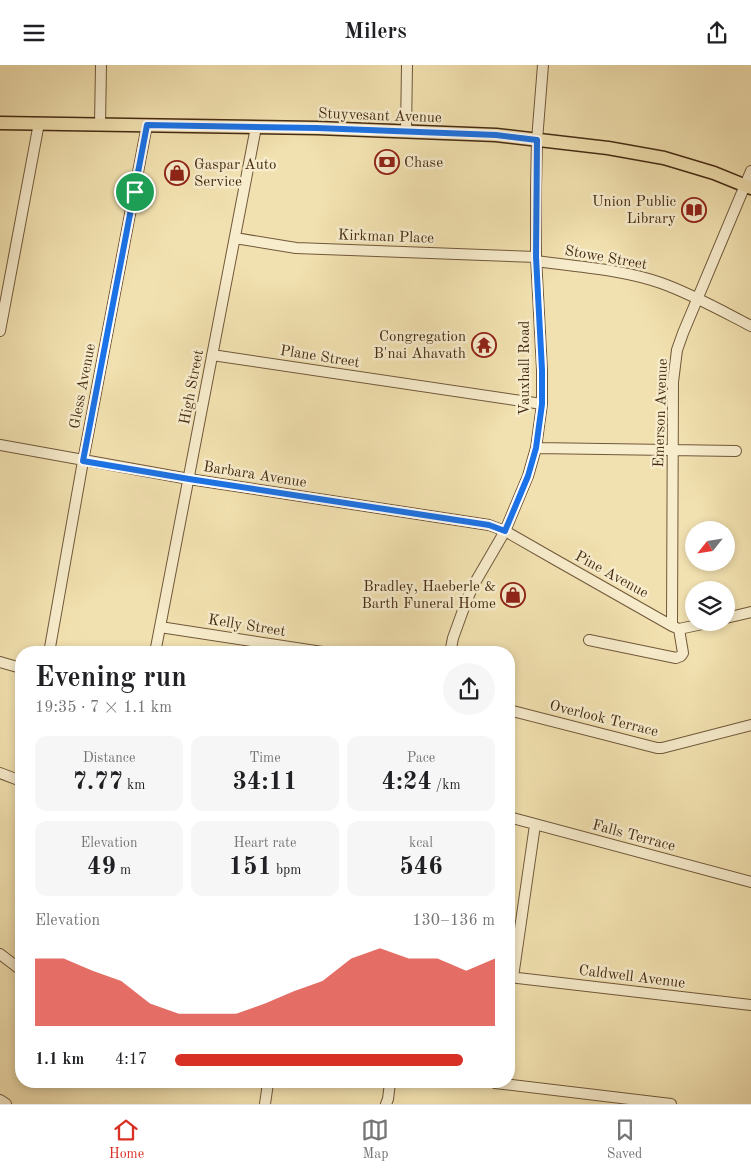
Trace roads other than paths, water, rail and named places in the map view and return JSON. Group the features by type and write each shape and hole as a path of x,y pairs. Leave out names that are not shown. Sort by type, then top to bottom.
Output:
{"main road":[{"name":"Stuyvesant Avenue","path":"0,123 256,127 496,135 608,148 664,158 714,173 748,187"}],"street":[{"path":"100,125 101,65"},
{"path":"406,132 407,65"},
{"name":"Vauxhall Road","path":"452,646 456,629 473,586 505,531 528,476 536,448 542,404 536,259 537,140 543,65"},
{"path":"0,331 39,123"},
{"name":"Gless Avenue","path":"50,646 83,461 147,125"},
{"name":"High Street","path":"156,646 256,127"},
{"name":"Emerson Avenue","path":"589,640 676,658 683,653 676,627 672,450 675,361 683,333 697,299 748,187 751,171"},
{"name":"Kirkman Place","path":"235,238 296,248 536,259"},
{"name":"Stowe Street","path":"536,259 618,271 661,283 751,326"},
{"name":"Plane Street","path":"212,355 542,404"},
{"name":"Barbara Avenue","path":"0,445 189,479 489,525 505,531"},
{"path":"536,448 736,451"},
{"name":"Pine Avenue","path":"505,531 676,627"},
{"path":"735,616 751,612"},
{"path":"676,627 685,626"},
{"name":"Kelly Street","path":"160,627 284,646"},
{"path":"0,662 15,666"},
{"name":"Overlook Terrace","path":"515,711 656,748 751,725"},
{"path":"0,773 15,779"},
{"name":"Falls Terrace","path":"515,819 751,882"},
{"path":"515,952 535,825"},
{"path":"0,955 15,966"},
{"name":"Caldwell Avenue","path":"515,977 751,1005"},
{"path":"515,1085 671,1104"},
{"path":"265,1104 267,1088"},
{"path":"387,1102 389,1088"},
{"path":"0,1100 6,1104"}],"place":[{"name":"Chase","path":"387,162"},
{"name":"Gaspar Auto Service","path":"177,173"},
{"name":"Union Public Library","path":"694,210"},
{"name":"Congregation B'nai Ahavath","path":"484,345"},
{"name":"Bradley, Haeberle & Barth Funeral Home","path":"513,595"}]}
